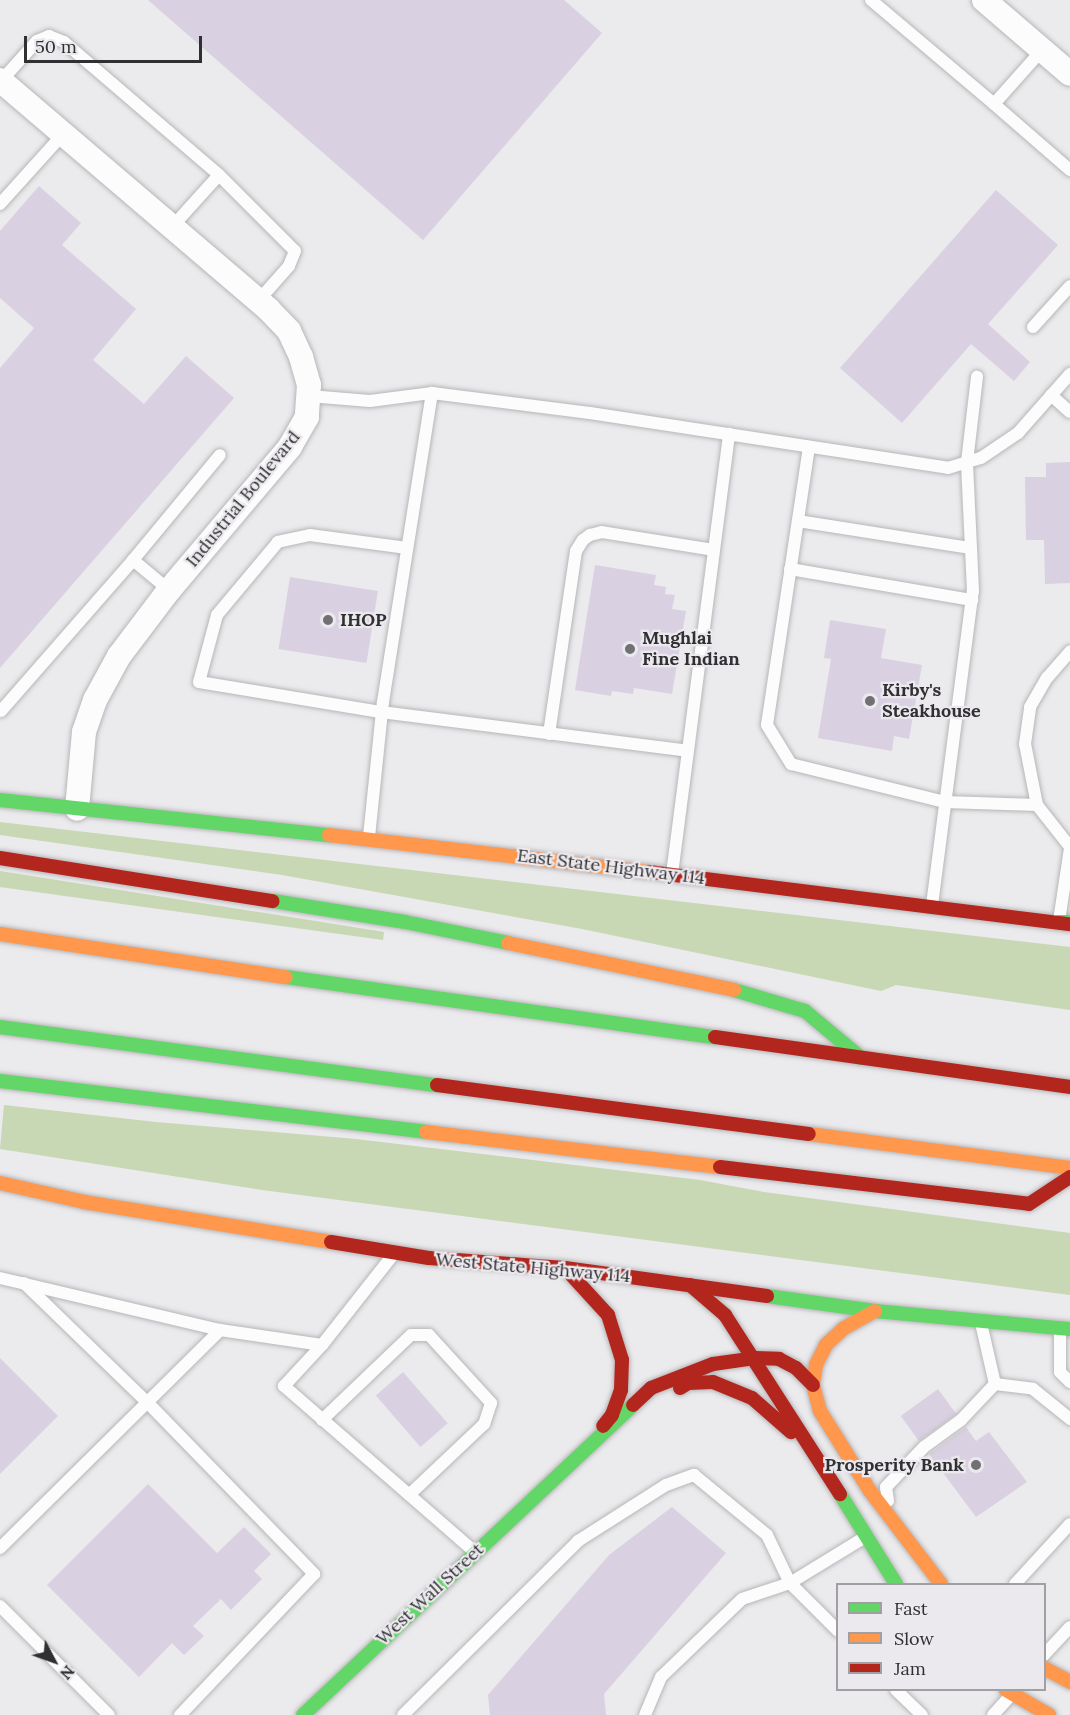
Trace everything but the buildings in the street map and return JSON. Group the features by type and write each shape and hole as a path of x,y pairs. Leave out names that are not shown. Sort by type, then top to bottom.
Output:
{"main road":[{"path":"0,800 77,809"},
{"name":"East State Highway 114","path":"77,809 672,874 1066,923"},
{"path":"0,858 405,922 729,988 805,1011 861,1058"},
{"path":"0,934 88,949 1070,1087"},
{"path":"0,1028 1070,1168"},
{"path":"0,1081 1029,1204 1070,1177"},
{"name":"West State Highway 114","path":"0,1183 84,1203 429,1258 565,1268 875,1311 1065,1329"},
{"path":"559,1475 612,1415 621,1390 622,1360 608,1315 565,1268"},
{"path":"690,1285 725,1315 816,1454 879,1528 940,1583"},
{"path":"875,1311 843,1329 826,1345 816,1365 813,1384 820,1411 870,1491 896,1583"},
{"path":"559,1475 651,1388 713,1364 755,1358 779,1359 796,1368 813,1384"},
{"path":"559,1475 655,1402 688,1383 713,1382 752,1398 816,1454"},
{"name":"West Wall Street","path":"303,1715 559,1475"},
{"path":"1046,1669 1070,1682"},
{"path":"1011,1691 1049,1715"}],"street":[{"path":"984,0 1070,74"},
{"name":"Industrial Boulevard","path":"0,81 258,301 289,331 301,357 309,385 307,417 290,447 169,590 119,656 95,700 84,732 79,764 77,809"}],"lane":[{"path":"871,0 1070,170"},
{"path":"0,81 38,41 49,36 64,42 219,175 295,250 289,266 258,301"},
{"path":"994,105 1042,50"},
{"path":"0,204 63,134"},
{"path":"172,227 219,175"},
{"path":"1033,327 1070,286"},
{"path":"309,396 370,401 432,393 729,434 948,468 981,458 1018,433 1070,374"},
{"path":"932,906 972,600 967,462 977,377"},
{"path":"369,840 381,712 432,393"},
{"path":"1052,395 1070,412"},
{"path":"672,874 729,434"},
{"path":"809,447 767,725 791,764 945,802 1037,805"},
{"path":"1,711 133,560 220,455"},
{"path":"798,521 971,548"},
{"path":"549,734 576,551 583,540 590,534 602,532 714,550"},
{"path":"407,548 310,535 278,542 217,615 199,682 381,712 688,751"},
{"path":"133,560 169,590"},
{"path":"790,569 972,600"},
{"path":"1066,923 1070,847 1037,805 1025,744 1030,707 1047,678 1070,652"},
{"path":"395,1252 322,1345 284,1386 475,1552"},
{"path":"0,1278 220,1330 322,1345"},
{"path":"24,1283 147,1402 314,1574 180,1715"},
{"path":"981,1322 995,1384"},
{"path":"1065,1329 1060,1372 1070,1382"},
{"path":"0,1548 220,1330"},
{"path":"322,1419 411,1335 429,1335 491,1403 484,1424 410,1495"},
{"path":"995,1384 1033,1389 1070,1419"},
{"path":"645,1715 661,1677 742,1599 790,1583 879,1528 886,1487 924,1448 961,1420 995,1384"},
{"path":"403,1715 578,1541 666,1485 694,1475 766,1535 790,1583 836,1630"},
{"path":"1016,1583 1070,1524"},
{"path":"0,1606 110,1715"},
{"path":"1046,1652 1070,1627"},
{"path":"898,1691 922,1715"},
{"path":"993,1715 1011,1691"}],"green space":[{"path":"0,822 1070,947 1070,1010 896,985 881,991 582,929 282,875 0,835"},
{"path":"0,871 384,932 383,940 0,887"},
{"path":"4,1105 156,1122 356,1139 700,1180 764,1192 1070,1233 1070,1295 262,1190 0,1149"}],"traffic: fast":[{"path":"0,800 329,835"},
{"path":"273,901 405,922 508,943"},
{"path":"1059,922 1070,922"},
{"path":"286,977 715,1037"},
{"path":"734,990 805,1011 861,1058"},
{"path":"0,1027 437,1085"},
{"path":"0,1081 426,1132"},
{"path":"767,1296 875,1311 1070,1329"},
{"path":"303,1715 633,1405"},
{"path":"840,1494 895,1583"}],"traffic: slow":[{"path":"329,835 650,872"},
{"path":"0,934 286,977"},
{"path":"508,943 734,990"},
{"path":"426,1132 720,1167"},
{"path":"809,1134 1070,1168"},
{"path":"0,1183 84,1202 331,1242"},
{"path":"875,1311 843,1329 826,1345 816,1365 813,1385 820,1411 870,1491 940,1583"},
{"path":"1046,1669 1070,1682"},
{"path":"1008,1691 1049,1715"}],"traffic: jam":[{"path":"0,858 273,901"},
{"path":"650,872 1070,924"},
{"path":"715,1037 1070,1087"},
{"path":"437,1085 809,1134"},
{"path":"720,1167 1029,1204 1070,1177"},
{"path":"331,1242 429,1258 565,1268 767,1296"},
{"path":"565,1268 608,1315 622,1360 621,1390 612,1415 603,1426"},
{"path":"690,1285 725,1315 840,1494"},
{"path":"633,1405 651,1388 713,1364 755,1358 779,1359 796,1368 813,1385"},
{"path":"680,1388 688,1383 713,1382 752,1398 791,1432"}],"place":[{"name":"IHOP","path":"328,620"},
{"name":"Mughlai Fine Indian","path":"630,649"},
{"name":"Kirby's Steakhouse","path":"870,701"},
{"name":"Prosperity Bank","path":"976,1465"}]}
